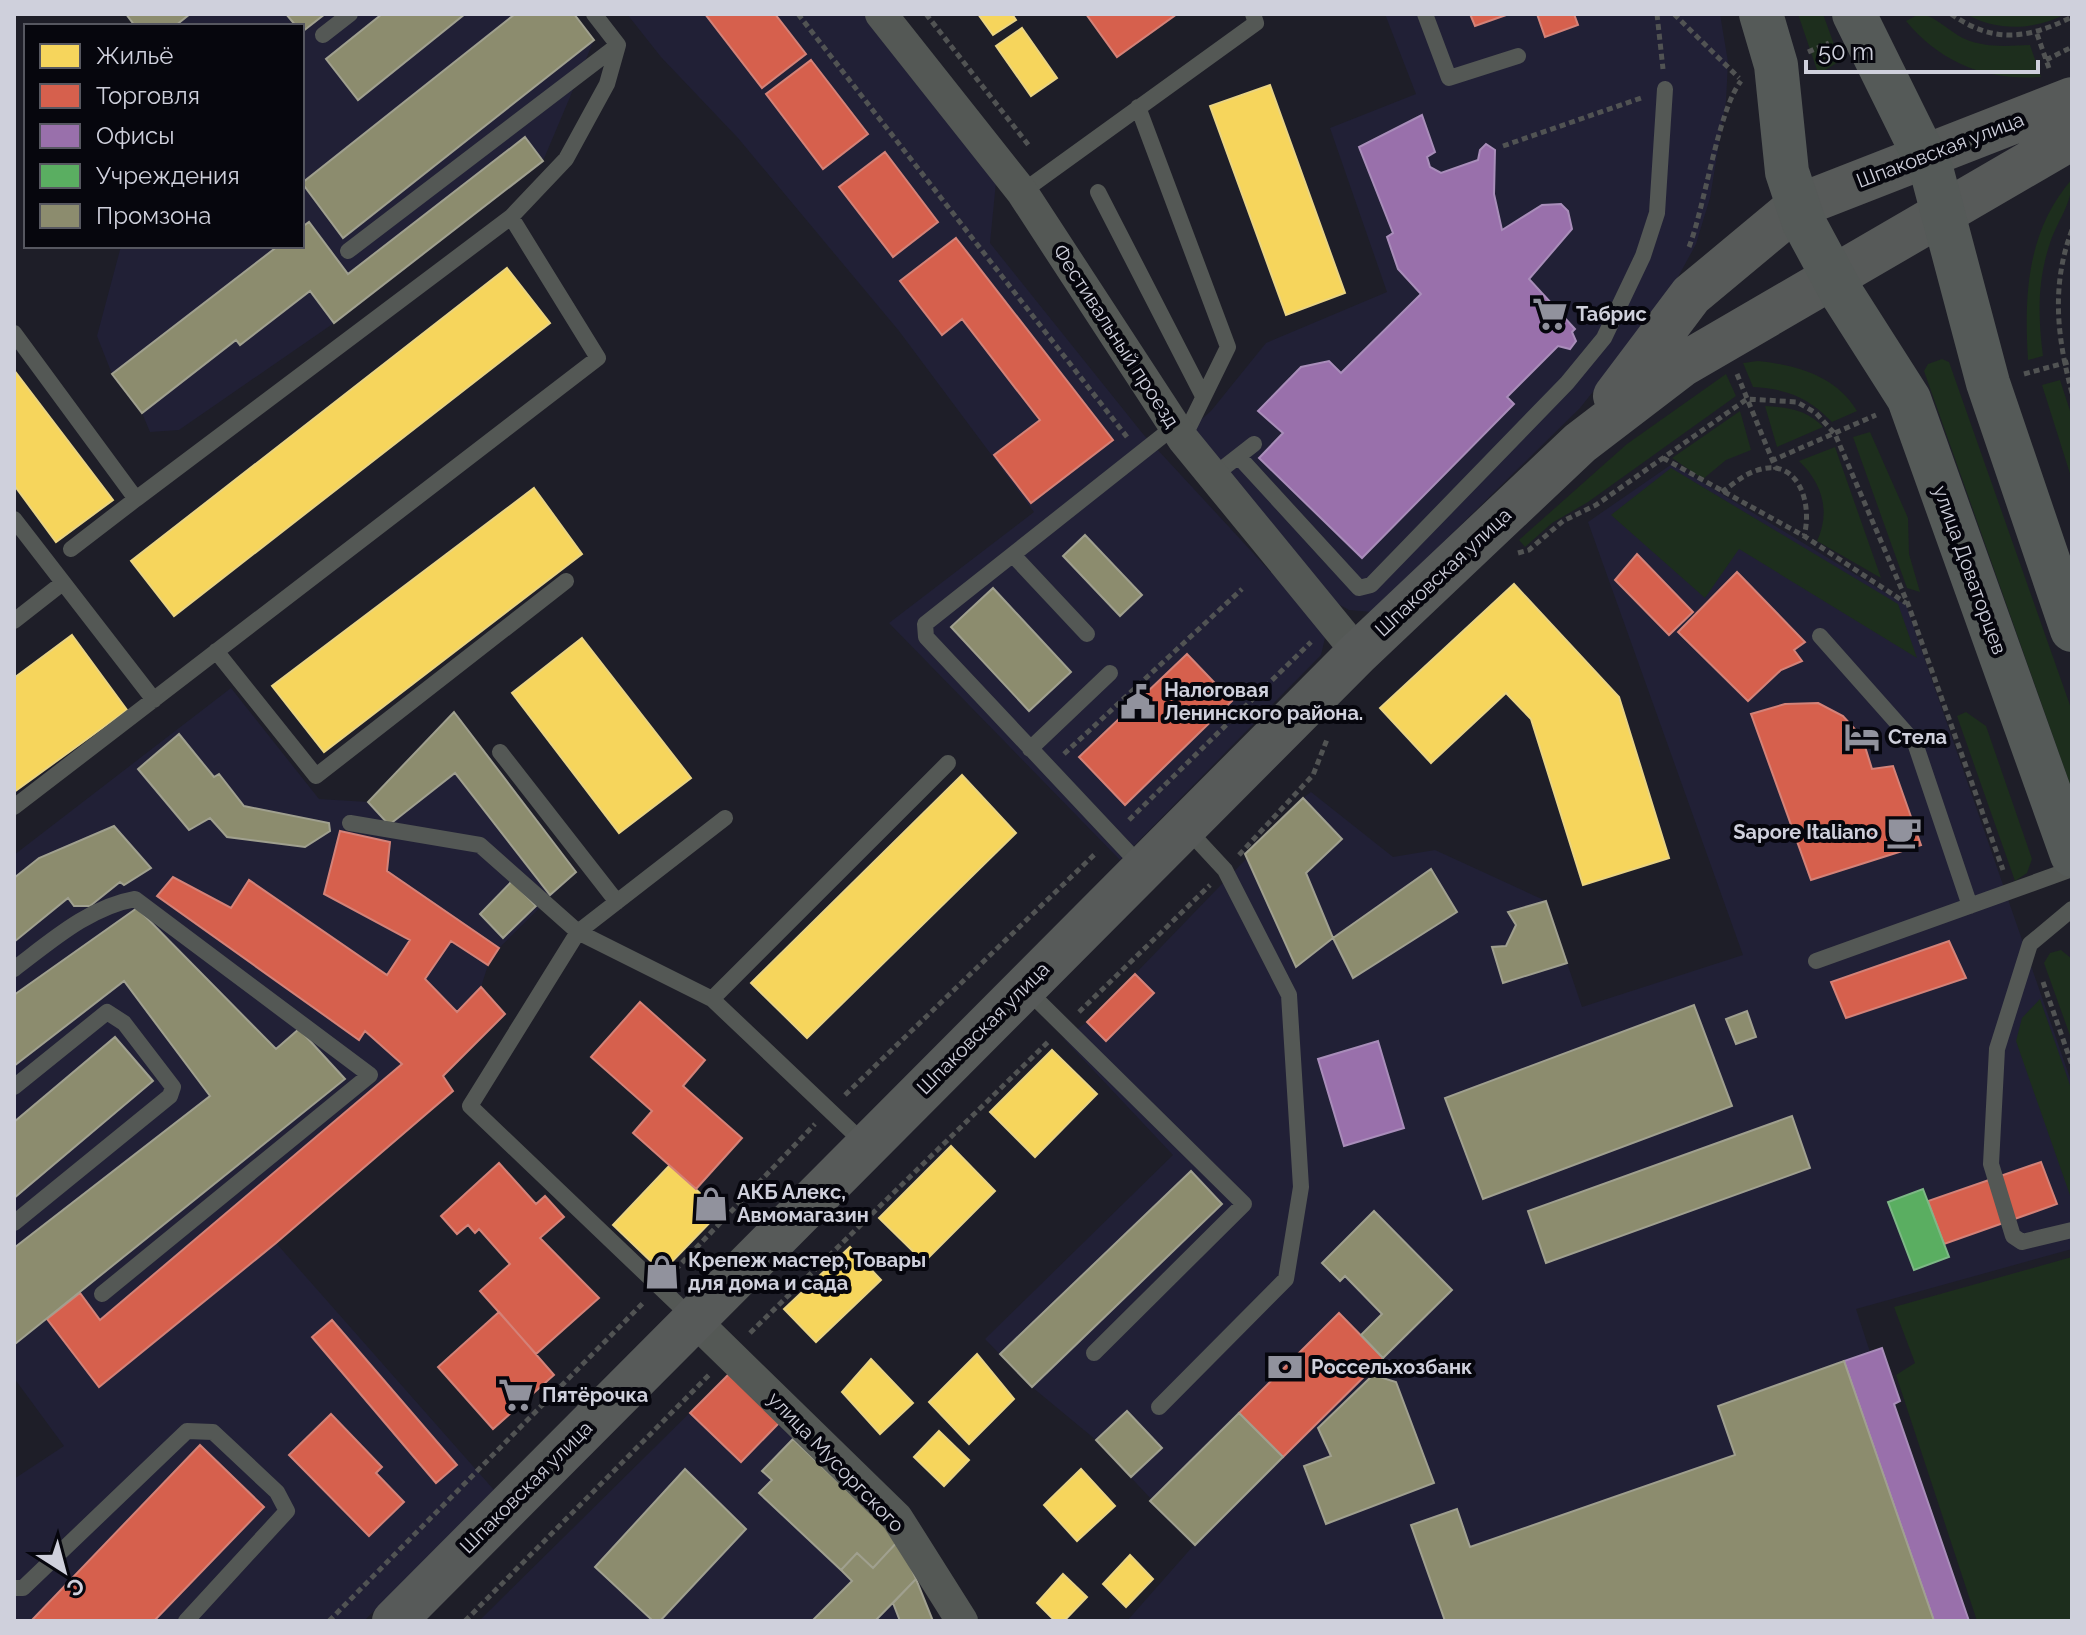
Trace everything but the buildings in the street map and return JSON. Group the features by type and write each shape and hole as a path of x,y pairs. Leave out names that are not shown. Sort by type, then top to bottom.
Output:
{"main road":[{"path":"1761,14 1776,65 1792,189"},
{"path":"1854,14 1911,124 1932,172 1988,383 2072,630"},
{"name":"Шпаковская улица","path":"1580,443 1691,295 1792,189 2072,99"},
{"name":"Шпаковская улица","path":"394,1621 865,1144 1185,827 1345,638 1580,443 1682,365 2072,138"},
{"name":"улица Доваторцев","path":"1792,189 1844,297 1909,399 2072,855"}],"street":[{"name":"Фестивальный проезд","path":"881,14 1022,192 1179,432 1345,638"},
{"name":"улица Мусоргского","path":"692,1318 897,1518 962,1621"}],"lane":[{"path":"323,35 350,14"},
{"path":"594,14 618,45"},
{"path":"1022,192 1048,170 1256,23 1253,14"},
{"path":"1425,14 1449,78 1518,56"},
{"path":"71,549 511,217 566,159 607,84 618,45"},
{"path":"348,251 618,45"},
{"path":"1239,457 1359,588 1371,585 1567,383 1604,338 1643,256 1657,213 1665,89"},
{"path":"1138,107 1228,347 1203,396 1179,432 1139,453 925,624 926,637 1143,869"},
{"path":"1098,192 1203,396"},
{"path":"14,807 598,358 511,217"},
{"path":"14,333 136,499"},
{"path":"1213,476 1254,444"},
{"path":"14,519 154,700"},
{"path":"1013,555 1087,634"},
{"path":"216,651 316,776 566,581"},
{"path":"14,621 60,585"},
{"path":"1820,636 1915,743 1970,906"},
{"path":"1030,749 1110,673"},
{"path":"500,752 617,902"},
{"path":"712,999 948,763"},
{"path":"692,1318 470,1106 578,932 725,818"},
{"path":"350,823 480,845 578,932 712,999 865,1144"},
{"path":"1159,1407 1286,1279 1301,1187 1289,995 1225,870 1185,827"},
{"path":"1816,961 2072,869"},
{"path":"14,969 68,929 114,903 135,899 370,1075 102,1294"},
{"path":"2072,909 2030,944 1997,1049 1991,1164 2013,1236 2022,1242 2072,1230"},
{"path":"1023,987 1244,1204 1094,1353"},
{"path":"14,1087 107,1012 124,1023 173,1087 170,1096 14,1223"},
{"path":"14,1588 23,1588 187,1431 213,1432 277,1492 287,1511 186,1621"}],"path":[{"path":"798,14 1139,453"},
{"path":"926,14 1048,170"},
{"path":"1503,146 1665,89 1657,14"},
{"path":"1674,14 1741,80"},
{"path":"1951,14 1969,26 2005,36 2037,34 2067,17"},
{"path":"2046,60 2072,47"},
{"path":"2072,230 2060,265 2056,308 2072,393"},
{"path":"1510,556 1529,550 1563,521 1596,505 1747,399 1797,402 1816,413 1835,434 1908,604 2010,891"},
{"path":"1663,458 1804,536 1908,604"},
{"path":"1722,492 1753,471 1770,467 1786,471 1798,481 1806,497 1809,517 1804,536"},
{"path":"1049,770 1242,589"},
{"path":"329,1621 660,1287 829,1110 1112,837 1345,638"},
{"path":"465,1621 729,1354 1225,870 1313,775 1331,728"},
{"path":"2030,944 2072,1065"}],"shaded area":[{"path":"126,14 574,14 594,40 543,161 334,323 179,430 150,432 142,413 112,374 97,336 120,248 304,248 304,24 134,24"},
{"path":"627,14 866,14 996,182 990,243 1143,434 1317,622 1325,638 1321,655 1120,860 889,623 1034,512 899,331 738,138 661,57"},
{"path":"1385,14 1720,14 1728,62 1726,101 1710,198 1696,244 1665,301 1580,408 1372,612 1349,610 1329,599 1188,431 1211,411 1266,343 1387,292 1330,128 1416,94"},
{"path":"1672,464 1906,605 2072,1084 2072,1249 1856,1309 1870,1352 1882,1348 1900,1401 1894,1404 1969,1621 1127,1621 1194,1545 1096,1440 1032,1387 985,1339 1173,1155 1064,1039 1087,1022 1106,1041 1154,994 1135,974 1247,858 1296,967 1332,938 1306,873 1342,839 1303,798 1311,792 1393,857 1435,850 1546,901 1582,1007 1743,955 1588,522"},
{"path":"231,688 319,799 368,802 454,712 576,872 499,948 488,965 481,987 505,1014 443,1076 453,1091 276,1243 494,1490 364,1621 14,1621 14,1479 64,1446 14,1378 14,855"},
{"path":"729,1374 903,1546 933,1621 479,1621"}],"green space":[{"path":"1798,14 1823,14 1840,61 1822,72 1817,70"},
{"path":"1919,14 1930,17 1973,42 1997,46 2030,45 2041,77 2002,76 1983,72 1950,58 1934,48 1906,21"},
{"path":"1966,14 2066,14 2041,23 2016,27 1991,24"},
{"path":"2072,179 2070,197 2050,243 2043,272 2040,313 2043,356 2028,360 2028,287 2037,242 2057,199"},
{"path":"1942,359 1949,362 2072,711 2072,790 1924,371 1928,364"},
{"path":"1758,361 1814,374 1838,389 1857,411 1832,422 1814,406 1796,396 1753,387 1743,363"},
{"path":"1726,374 1736,396 1588,502 1552,523 1525,547 1519,540 1627,444"},
{"path":"2060,380 2072,417 2072,480 2042,385"},
{"path":"1765,406 1797,410 1823,427 1777,447"},
{"path":"1740,411 1751,450 1726,460 1703,479 1672,458"},
{"path":"1870,432 1908,518 1909,554 1920,592 1907,588 1853,437"},
{"path":"1835,447 1881,578 1817,541 1823,519 1822,498 1799,461"},
{"path":"1671,468 1898,604 1917,658 1739,549 1705,598 1611,515"},
{"path":"1966,712 1986,726 2032,859 2027,873 2015,881 1957,716"},
{"path":"2061,950 2072,959 2072,1041 2044,963 2050,953"},
{"path":"2040,999 2072,1091 2072,1201 2016,1041 2022,1018"},
{"path":"2072,1257 2072,1621 1977,1621 1896,1375 1915,1363 1894,1307"}],"place":[{"name":"Табрис","path":"1550,314"},
{"name":"Налоговая Ленинского района.","path":"1138,702"},
{"name":"Стела","path":"1862,737"},
{"name":"Sapore Italiano","path":"1904,832"},
{"name":"АКБ Алекс, Авмомагазин","path":"711,1204"},
{"name":"Крепеж мастер, Товары для дома и сада","path":"662,1272"},
{"name":"Россельхозбанк","path":"1285,1367"},
{"name":"Пятёрочка","path":"516,1395"}]}
